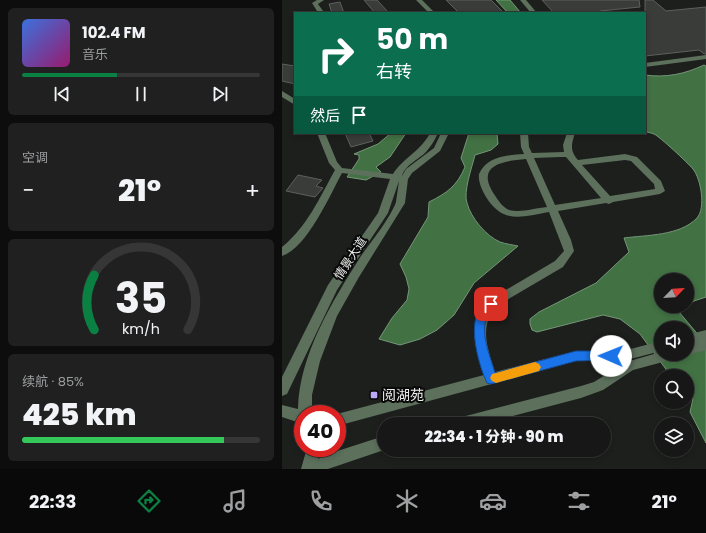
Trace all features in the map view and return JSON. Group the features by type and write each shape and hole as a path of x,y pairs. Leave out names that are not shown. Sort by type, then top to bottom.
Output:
{"street":[{"path":"320,12 315,3 321,0"},
{"path":"411,0 423,12"},
{"path":"419,0 431,12"},
{"path":"523,0 533,12"},
{"path":"646,65 706,57"},
{"path":"282,93 294,102"},
{"path":"321,134 333,163 343,170 399,178"},
{"name":"情景大道","path":"305,405 305,396 315,354 345,290 400,203 400,169 425,149 433,134"},
{"name":"情景大道","path":"282,390 332,288 383,213 399,178 437,149 444,134"},
{"path":"491,379 480,342 480,325 483,312 491,304 559,264 569,251 566,240 525,146 524,134"},
{"path":"571,134 567,146 568,154 609,201"},
{"path":"568,154 515,158 494,162 486,168 483,177 490,196 498,207 506,212 526,213 660,192 658,183 634,159 624,157 577,163"},
{"path":"282,252 290,247 304,231 343,170"},
{"path":"694,338 706,335"},
{"path":"694,348 706,345"},
{"path":"485,417 581,392 598,386 654,352"},
{"path":"346,418 576,356 654,355"},
{"path":"282,411 294,413"},
{"path":"314,469 328,461 377,445"},
{"path":"308,469 311,457"}],"shaded area":[{"path":"496,0 510,0 520,12 507,12"},
{"path":"704,65 706,66 706,297 694,301 694,273 654,273 654,313 680,313 687,321 654,321 654,353 640,334 620,319 603,315 537,332 532,330 530,319 539,312 596,283 629,252 624,238 662,234 682,228 690,224 700,213 702,201 700,186 693,169 662,139 654,134 646,132 646,75 668,76 683,73"},
{"path":"390,134 405,134 390,157 376,167 381,172 366,180 347,177 359,159 359,155 354,154 378,144"},
{"path":"469,134 497,134 498,144 491,150 475,155 468,179 466,198 472,215 484,231 500,242 518,246 474,283 454,315 437,330 420,339 400,345 379,339 392,318 407,300 409,289 406,277 400,264 428,217 429,202 451,188 462,174 465,167 461,158"},
{"path":"694,330 706,344 706,443 694,417 690,412 691,409 694,409 694,369 666,369 660,361 694,361"}],"building":[{"path":"364,0 377,0 388,12 374,12"},
{"path":"446,0 491,0 503,12 458,12"},
{"path":"542,0 639,0 640,7 600,11 601,12 553,12"},
{"path":"645,0 653,0 666,11 706,7 706,54 699,50 646,56"},
{"path":"340,2 344,12 332,12 329,4"},
{"path":"282,64 294,66 294,84 282,81"},
{"path":"345,134 370,134 373,141 351,147"},
{"path":"298,175 322,180 316,186 323,188 315,197 286,191"}],"slow traffic":[{"path":"496,378 535,367"}],"place":[{"name":"阅湖苑","path":"374,395"}],"route":[{"path":"491,304 483,312 480,325 480,342 491,379 576,356 611,356"}]}
